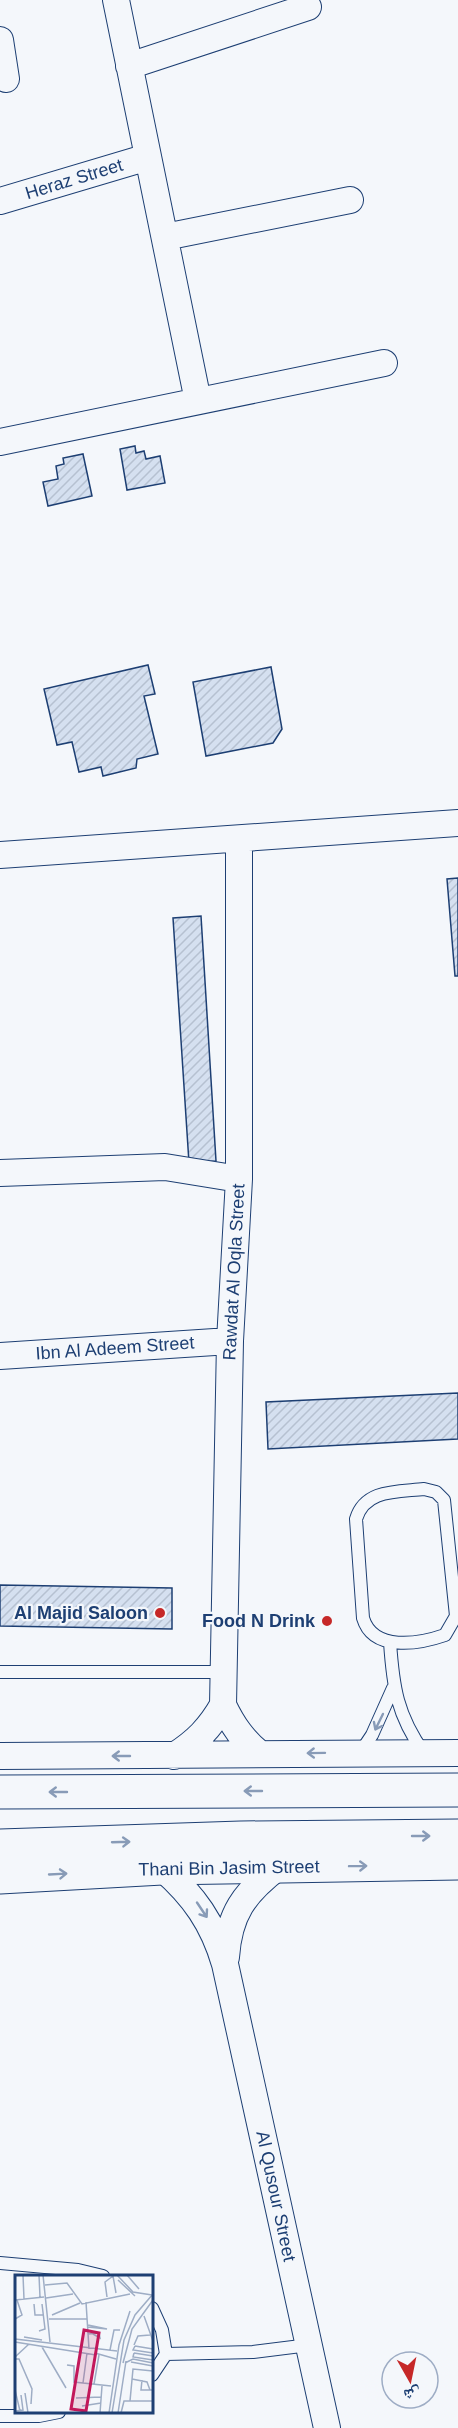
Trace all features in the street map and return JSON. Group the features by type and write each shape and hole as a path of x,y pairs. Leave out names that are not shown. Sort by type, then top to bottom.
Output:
{"main road":[{"path":"0,1792 458,1790"},
{"path":"0,1846 252,1837 458,1836"},
{"name":"Thani Bin Jasim Street","path":"0,1877 162,1868 278,1868 458,1863"}],"street":[{"path":"116,0 198,401"},
{"path":"129,66 308,7"},
{"path":"0,40 6,79"},
{"name":"Heraz Street","path":"0,201 148,157"},
{"path":"165,237 350,201"},
{"path":"0,442 384,363"},
{"path":"0,855 458,823"},
{"name":"Rawdat Al Oqla Street","path":"223,1705 231,1341 239,1179 239,839"},
{"path":"0,1173 165,1167 239,1179"},
{"name":"Ibn Al Adeem Street","path":"0,1356 231,1341"},
{"path":"223,1705 244,1741 260,1754"},
{"path":"174,1756 194,1743 211,1726 223,1705"},
{"path":"0,1756 458,1753"},
{"name":"Al Qusour Street","path":"162,1868 184,1887 203,1910 217,1935 327,2428"},
{"name":"Al Qusour Street","path":"225,1964 228,1935 238,1908 255,1885 278,1868"}],"lane":[{"path":"424,1488 436,1492 444,1500 456,1616 445,1635 430,1640 390,1642 379,1640 366,1631 363,1618 356,1519 360,1507 370,1497 424,1488"},
{"path":"390,1642 393,1688 400,1711 424,1753"},
{"path":"0,1672 224,1672"},
{"path":"360,1753 372,1735 393,1688"},
{"path":"0,2263 78,2270 97,2275"},
{"path":"153,2310 162,2330 166,2354 153,2374"},
{"path":"166,2354 253,2352 309,2345"},
{"path":"0,2416 39,2416 54,2413"}],"building":[{"path":"135,446 136,453 144,451 146,459 160,456 165,483 127,490 120,449"},
{"path":"83,454 92,496 48,506 43,482 58,479 56,466 64,464 63,458"},
{"path":"148,665 155,694 144,696 158,754 137,759 136,768 103,776 101,767 79,772 72,742 57,745 44,689"},
{"path":"271,667 282,729 273,743 206,756 193,682"},
{"path":"458,878 458,976 455,976 447,879"},
{"path":"201,916 216,1161 189,1163 173,918"},
{"path":"458,1393 458,1439 268,1449 266,1402"},
{"path":"0,1585 172,1588 172,1629 0,1626"}],"place":[{"name":"Al Majid Saloon","path":"160,1613"},
{"name":"Food N Drink","path":"327,1621"}]}
